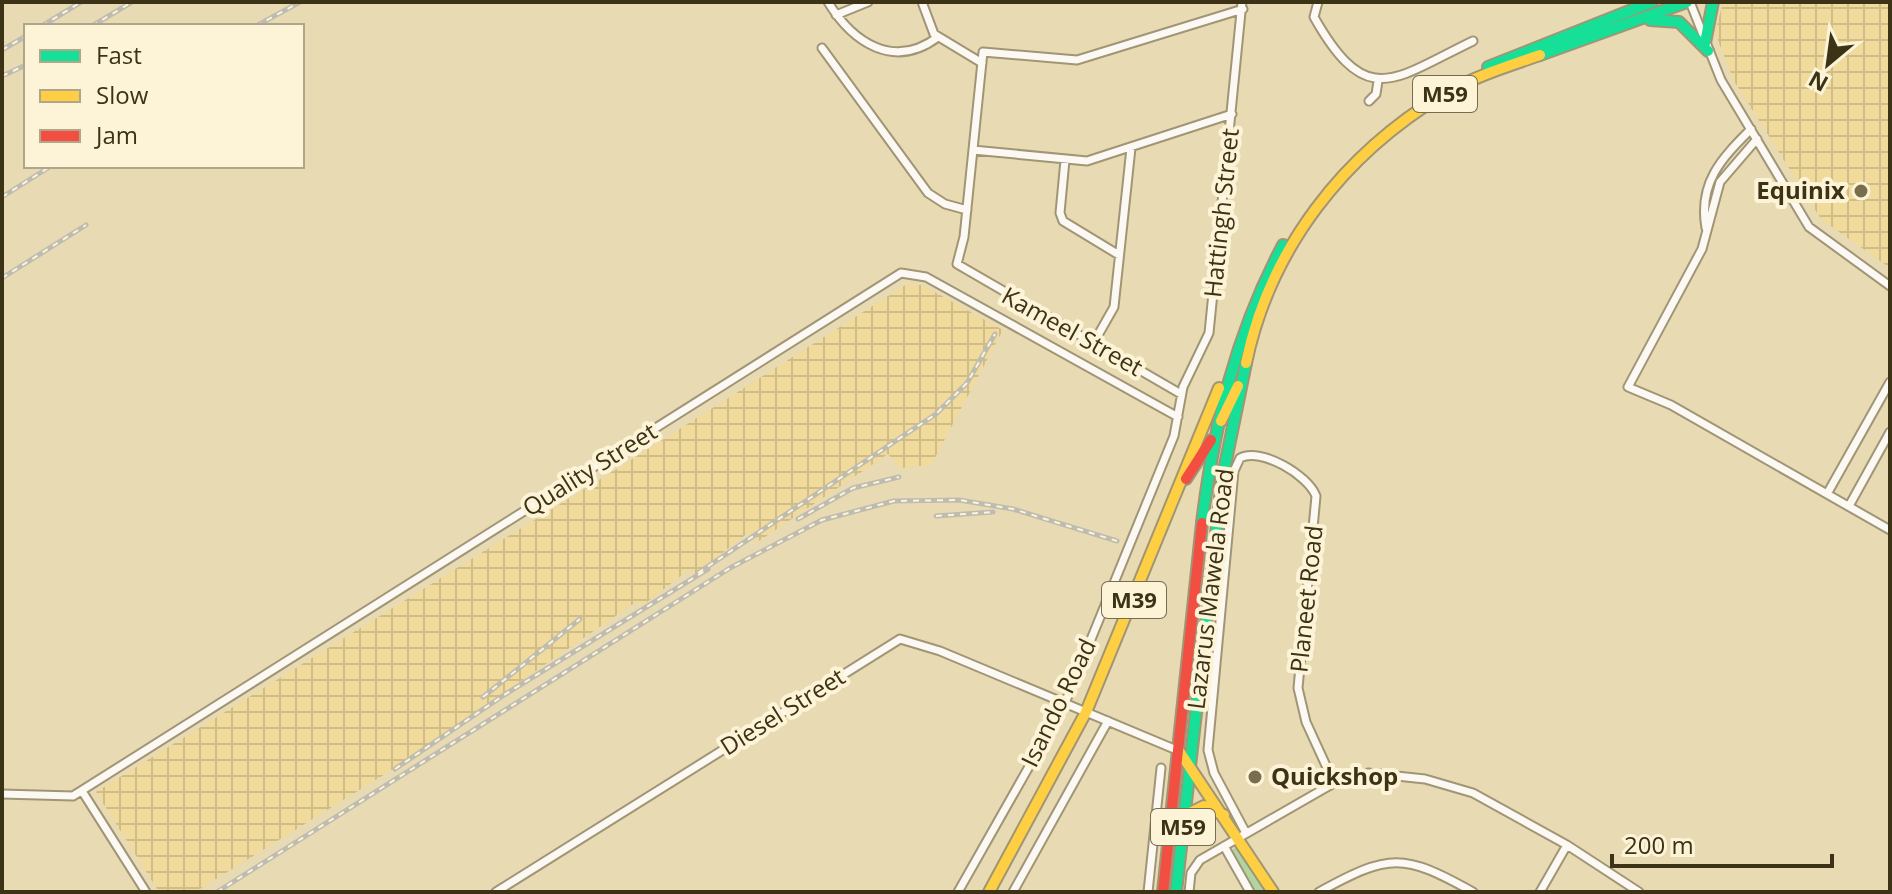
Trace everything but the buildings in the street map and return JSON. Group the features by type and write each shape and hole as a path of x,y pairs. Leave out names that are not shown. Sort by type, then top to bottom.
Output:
{"main road":[{"name":"Lazarus Mawela Road","path":"1163,892 1213,436 1233,356 1257,294 1297,221 1338,169 1378,132 1457,81 1652,2"},
{"name":"Lazarus Mawela Road","path":"1176,892 1214,529 1242,378 1258,319 1292,243 1317,204 1364,153 1420,109 1464,84 1688,2"},
{"path":"1707,47 1713,2"},
{"path":"1631,24 1674,20 1707,47"},
{"name":"Isando Road","path":"989,892 1086,712 1180,486 1194,444 1233,356"},
{"name":"M39","path":"1213,436 1242,378"},
{"name":"Isando Road","path":"1180,486 1213,436"},
{"path":"1179,751 1190,762 1241,836 1273,892"},
{"path":"1184,816 1204,806 1224,815"}],"street":[{"path":"828,2 849,31 884,53 920,47 938,37"},
{"path":"836,15 868,2"},
{"path":"922,2 931,30 982,63"},
{"path":"1318,2 1314,17 1328,42 1367,79 1389,81 1473,41"},
{"path":"1688,2 1721,80 1812,229 1890,286"},
{"path":"822,48 928,193 945,204 967,210 983,52 1077,60 1243,5"},
{"name":"Hattingh Street","path":"1178,417 1181,394 1209,333 1243,5"},
{"path":"1369,101 1376,94 1378,81"},
{"path":"973,150 1087,161 1232,114"},
{"path":"1706,228 1703,213 1710,178 1719,162 1751,129"},
{"path":"1757,139 1725,173 1696,262 1628,387 1671,405 1890,530"},
{"path":"1093,344 1114,307 1131,148"},
{"path":"1065,160 1061,218 1073,230 1119,255"},
{"name":"Kameel Street","path":"967,210 964,237 956,260 963,271 1181,394"},
{"name":"Quality Street","path":"2,794 66,798 82,791 901,273 926,277 1178,417"},
{"path":"1827,494 1890,382"},
{"name":"Isando Road","path":"958,892 1065,703 1174,436 1178,417"},
{"path":"1849,506 1890,432"},
{"name":"Planeet Road","path":"1241,836 1214,773 1208,750 1234,471 1244,456 1262,456 1303,479 1316,496 1298,688 1306,722 1334,783"},
{"name":"Diesel Street","path":"496,892 895,641 917,642 1179,751"},
{"name":"Isando Road","path":"1013,892 1108,721"},
{"path":"1148,892 1161,768"},
{"path":"1189,892 1196,864 1334,783 1368,773 1450,784 1473,793 1567,845 1639,892"},
{"path":"82,791 146,892"},
{"path":"1540,892 1567,845"},
{"path":"1224,846 1250,892"},
{"path":"1319,892 1374,865 1401,862 1428,867 1473,892"}],"shaded area":[{"path":"1723,2 1890,2 1890,268 1821,219 1734,81 1715,33"},
{"path":"907,284 922,285 1003,330 931,465 900,468 888,454 756,543 748,533 694,575 690,569 642,606 636,602 390,771 195,892 159,892 96,792 623,465"}],"green space":[{"path":"1237,846 1267,892 1255,892 1232,850"}],"railway":[{"path":"45,24 81,2"},
{"path":"95,24 132,2"},
{"path":"260,24 300,2"},
{"path":"2,50 24,37"},
{"path":"2,76 24,66"},
{"path":"2,197 48,168"},
{"path":"2,278 86,225"},
{"path":"698,573 936,414 967,383 995,334"},
{"path":"798,519 853,488 899,477"},
{"path":"217,892 730,568 822,520 894,501 959,500 1013,509 1117,541"},
{"path":"936,516 993,512"},
{"path":"395,769 504,695 708,569"},
{"path":"483,697 580,619"}],"traffic: fast":[{"path":"1488,67 1652,2"},
{"path":"1540,55 1687,2"},
{"path":"1705,43 1713,2"},
{"path":"1650,20 1679,22 1708,51"},
{"path":"1202,523 1213,450 1229,380 1252,312 1283,245"},
{"path":"1176,892 1222,480 1246,363"}],"traffic: slow":[{"path":"1246,363 1257,321 1273,281 1316,208 1344,175 1374,145 1444,94 1479,77 1540,55"},
{"path":"1221,421 1238,386"},
{"path":"989,892 1086,712 1219,388"},
{"path":"1179,751 1273,892"},
{"path":"1184,816 1204,806 1224,815"}],"traffic: jam":[{"path":"1186,479 1211,440"},
{"path":"1163,892 1202,523"}],"place":[{"name":"Equinix","path":"1861,191"},
{"name":"Quickshop","path":"1255,777"}]}
